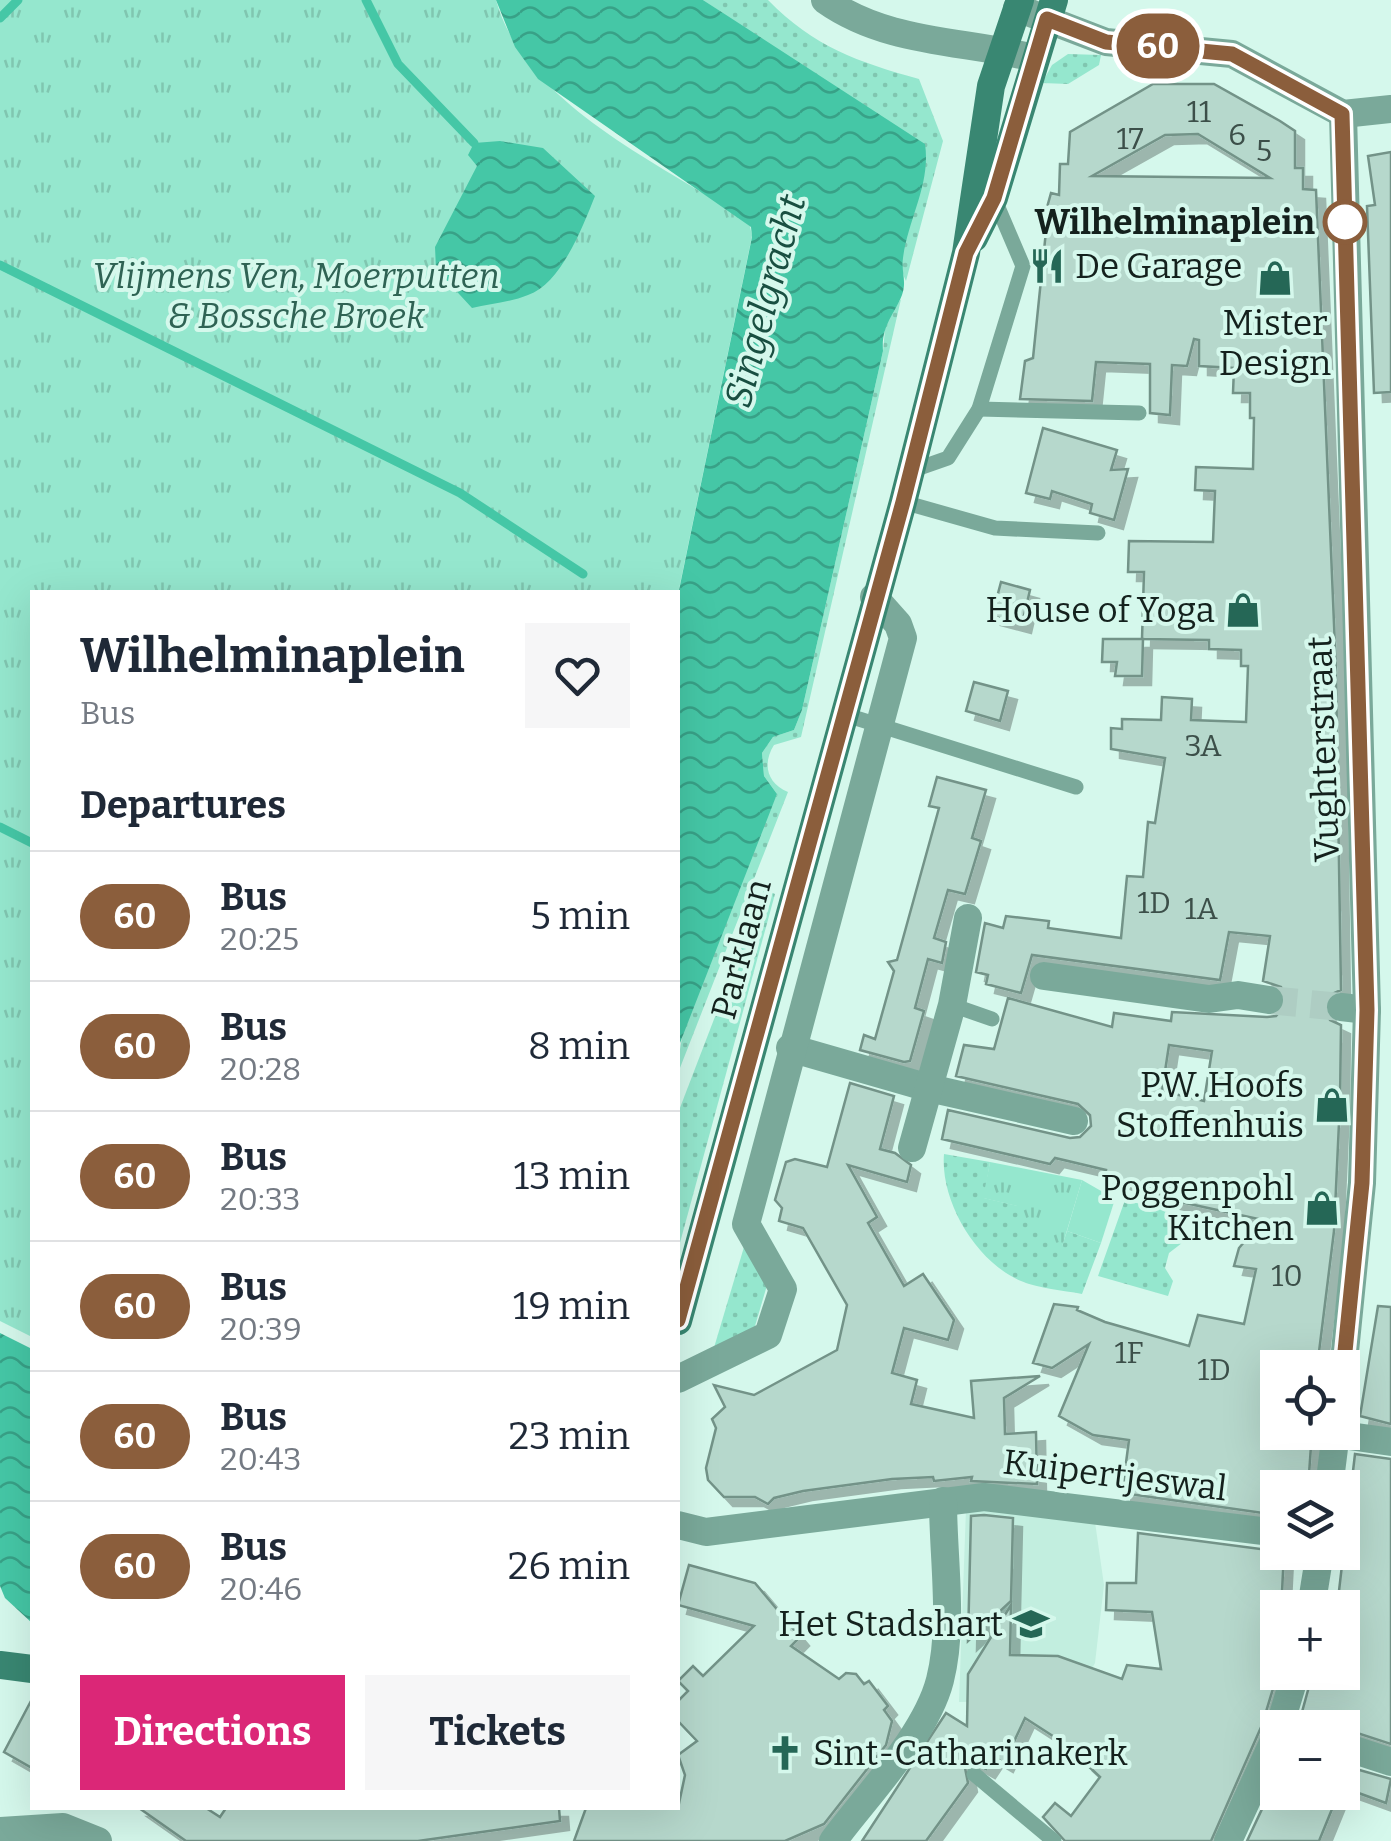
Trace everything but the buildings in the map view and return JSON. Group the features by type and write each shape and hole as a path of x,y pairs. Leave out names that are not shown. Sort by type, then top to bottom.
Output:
{"main road":[{"path":"966,253 991,86 1018,4"},
{"path":"966,253 994,198 1050,9"},
{"name":"Parklaan","path":"680,1313 903,502 966,253"},
{"path":"0,1665 30,1669"}],"street":[{"path":"825,0 862,22 902,34 1034,58"},
{"path":"1018,4 1050,9 1106,42 1232,54 1342,114 1391,109"},
{"name":"Vughterstraat","path":"1342,114 1354,1008 1362,1183 1345,1350"},
{"name":"Parklaan","path":"680,1378 768,1335 783,1289 746,1224 790,1048 903,638 898,624 874,597"},
{"path":"912,1148 952,1005 968,918"},
{"path":"1044,976 1210,998 1238,995 1269,1000"},
{"path":"790,1048 929,1088 1074,1121"},
{"path":"1360,1437 1391,1442"},
{"name":"Kuipertjeswal","path":"680,1526 706,1532 984,1497 1260,1531"},
{"path":"833,1841 919,1739 932,1703 944,1654 943,1501"},
{"path":"1360,1752 1391,1762"},
{"path":"1228,1841 1260,1771"},
{"path":"0,1831 62,1827 98,1841"}],"lane":[{"path":"908,472 948,458 979,410 1022,266 994,198"},
{"path":"979,410 1139,413"},
{"path":"903,502 995,528 1098,533"},
{"path":"843,714 1076,786"},
{"path":"952,1005 992,1019"},
{"path":"974,1774 1054,1841"}],"shaded area":[{"name":"Het Stadshart","path":"966,1509 1095,1522 1104,1585 1095,1663 1075,1700 959,1702"}],"green space":[{"name":"Vlijmens Ven, Moerputten & Bossche Broek","path":"0,0 496,0 511,36 533,68 561,97 629,148 750,226 752,236 679,590 30,590 30,1336 0,1321"},
{"path":"703,0 768,0 802,30 838,51 919,79 943,141 906,281 902,252 917,203 839,92"},
{"path":"1068,54 1101,55 1099,65 1068,84 1042,83 1052,65"},
{"path":"901,299 801,737 774,745 768,759 771,778 788,792 680,1068 681,1045 701,973 777,794 764,776 762,753 773,737 794,730 802,710 883,351 886,319"},
{"path":"764,889 775,894 680,1243 680,1108"},
{"path":"944,1154 990,1162 984,1198 1018,1206 1062,1246 1067,1231 1101,1243 1082,1294 1028,1284 989,1260 955,1210 944,1172"},
{"path":"990,1162 1082,1180 1062,1247 1016,1212 1017,1206 983,1198"},
{"path":"1082,1180 1115,1199 1101,1243 1067,1231"},
{"path":"1125,1200 1187,1216 1182,1243 1169,1253 1165,1268 1173,1281 1168,1296 1098,1276"},
{"path":"744,1247 768,1282 755,1326 713,1351"}],"water":[{"name":"Singelgracht","path":"496,0 703,0 925,144 925,173 903,258 903,290 884,335 802,710 794,730 773,737 762,753 764,776 777,794 680,1043 679,590 751,227 538,79 515,47"},
{"path":"500,141 543,148 595,196 569,253 551,279 521,297 472,308 436,269 435,247 477,166 468,155 474,143"},
{"path":"0,1333 30,1348 30,1621 5,1598 0,1586"}],"waterway":[{"path":"0,18 18,0"},
{"path":"366,0 398,64 474,143"},
{"path":"0,265 460,493 583,574"},
{"path":"0,827 30,842"}],"tunnel":[{"path":"1269,1000 1341,1007"}],"bus line":[{"name":"60","path":"680,1313 903,502 966,253 994,198 1047,19 1106,42 1201,48 1232,54 1342,114 1367,1010 1362,1183 1346,1350"}],"place":[{"name":"Wilhelminaplein","path":"1345,222"},
{"name":"De Garage","path":"1047,266"},
{"name":"Mister Design","path":"1275,278"},
{"name":"House of Yoga","path":"1243,610"},
{"name":"P.W. Hoofs Stoffenhuis","path":"1332,1105"},
{"name":"Poggenpohl Kitchen","path":"1322,1208"},
{"name":"Het Stadshart","path":"1031,1624"},
{"name":"Sint-Catharinakerk","path":"785,1753"}]}
